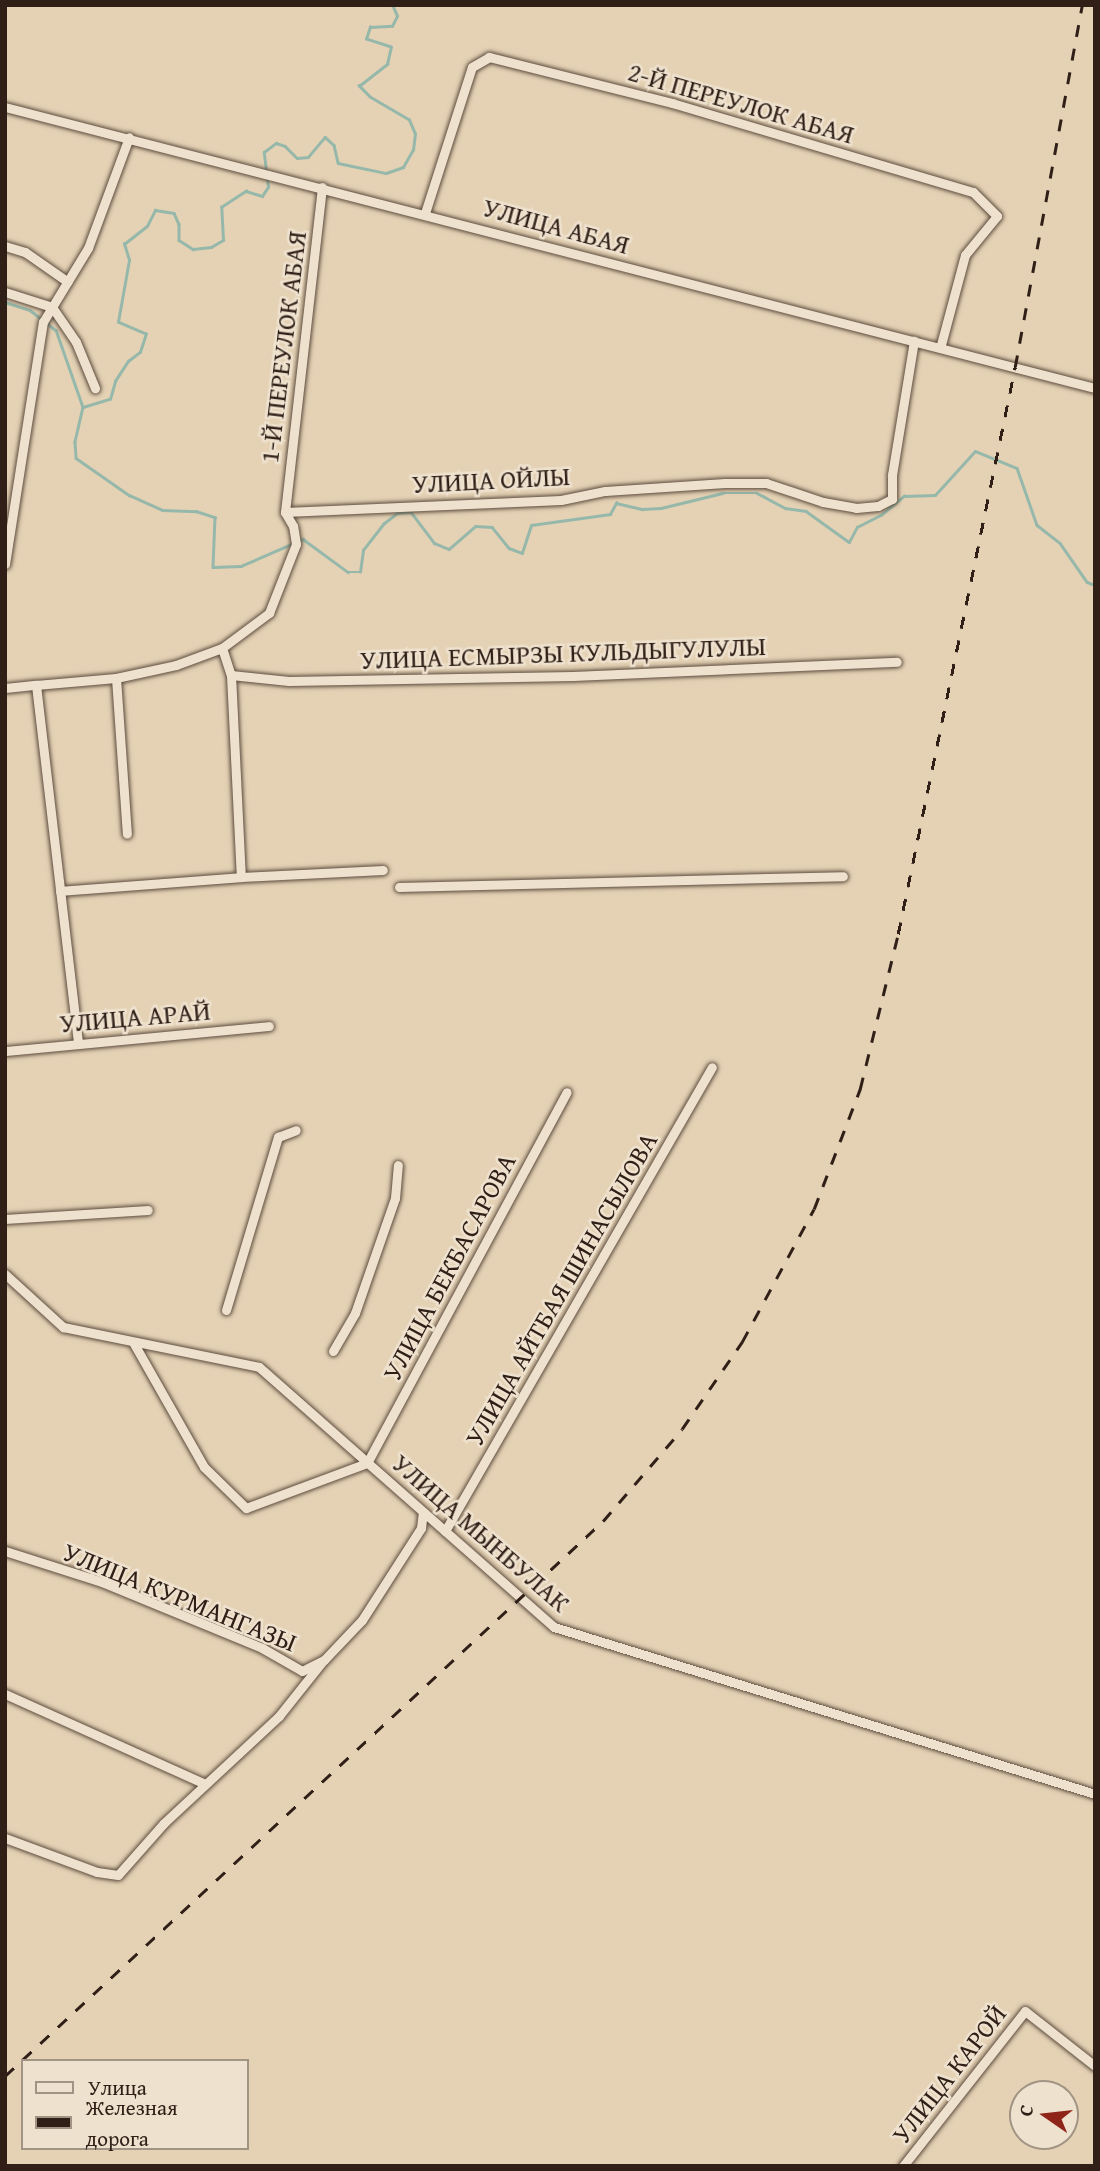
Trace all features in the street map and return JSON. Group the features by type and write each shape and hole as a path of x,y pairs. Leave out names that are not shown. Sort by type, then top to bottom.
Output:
{"street":[{"name":"2-Й ПЕРЕУЛОК АБАЯ","path":"425,213 472,67 489,57 672,103 973,192 997,216 965,255 940,348"},
{"name":"УЛИЦА АБАЯ","path":"5,107 244,166 373,203 425,213 1095,387"},
{"path":"5,564 43,322 88,248 129,137"},
{"name":"1-Й ПЕРЕУЛОК АБАЯ","path":"285,512 322,187"},
{"path":"5,246 25,252 68,282"},
{"path":"5,292 52,307 76,342 95,388"},
{"name":"УЛИЦА ОЙЛЫ","path":"285,512 561,500 605,491 739,483 766,483 823,502 845,506 878,506 892,499 892,475 914,341"},
{"path":"5,688 116,678 176,665 222,648 268,613 296,544 293,526 285,512"},
{"path":"222,648 231,675 241,877"},
{"name":"УЛИЦА ЕСМЫРЗЫ КУЛЬДЫГУЛУЛЫ","path":"231,675 289,681 559,677 897,662"},
{"path":"116,678 127,835"},
{"path":"36,685 78,1042"},
{"path":"60,891 241,877 383,870"},
{"path":"400,887 843,876"},
{"name":"УЛИЦА АРАЙ","path":"5,1051 269,1026"},
{"name":"УЛИЦА АЙТБАЯ ШИНАСЫЛОВА","path":"446,1531 712,1067"},
{"name":"УЛИЦА БЕКБАСАРОВА","path":"367,1462 567,1092"},
{"path":"226,1310 278,1137 296,1130"},
{"path":"333,1351 355,1313 395,1198 398,1165"},
{"path":"5,1219 148,1210"},
{"name":"УЛИЦА МЫНБУЛАК","path":"5,1274 63,1328 259,1367 554,1627 1095,1794"},
{"path":"133,1342 205,1467 246,1508 367,1462"},
{"name":"УЛИЦА КУРМАНГАЗЫ","path":"5,1551 102,1582 262,1648 302,1671 324,1661 362,1620 421,1528 423,1512"},
{"path":"5,1838 97,1872 118,1875 164,1823 279,1716 324,1661"},
{"path":"5,1694 205,1784"},
{"name":"УЛИЦА КАРОЙ","path":"903,2166 1025,2011 1095,2066"}],"waterway":[{"path":"83,407 110,399 115,381 128,361 140,352 146,334 118,322 129,260 124,244 147,226 155,210 174,213 179,224 179,240 193,249 211,247 223,240 221,207 246,191 262,196 268,187 264,152 276,143 285,146 297,158 308,157 325,137 334,145 338,163 386,173 403,167 413,150 415,134 409,120 370,97 359,86 387,64 391,47 366,39 370,27 392,26 397,16 392,5"},
{"path":"5,302 30,310 56,330 83,407 75,442 76,458 129,495 162,510 196,511 215,517 213,567 241,566 303,539 348,572 360,572 363,550 383,524 397,513 411,512 434,543 449,549 475,526 492,527 509,548 522,553 531,525 610,514 616,503 642,509 661,508 723,493 757,493 785,508 806,511 849,542 857,527 881,515 904,496 935,495 975,451 1017,468 1037,525 1060,543 1087,582 1095,585"}],"railway":[{"path":"23,2059 603,1521 682,1429 742,1342 814,1209 860,1089 898,934 1015,367 1082,5"},
{"path":"5,2076 21,2061"}]}
